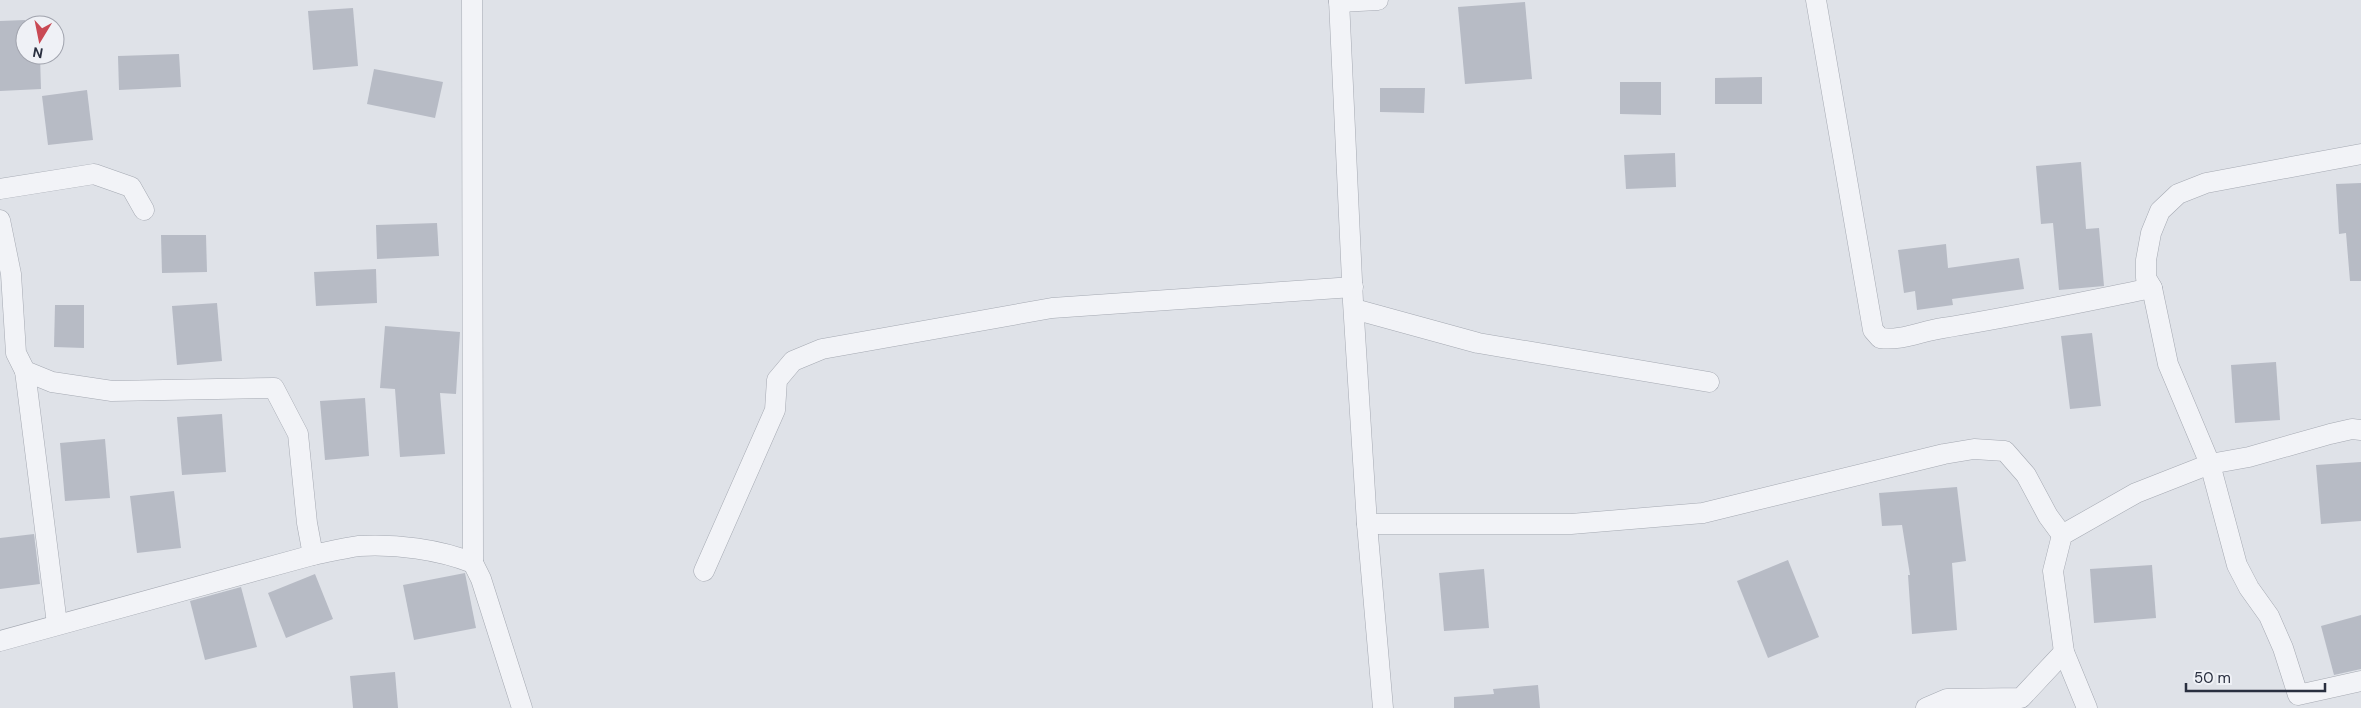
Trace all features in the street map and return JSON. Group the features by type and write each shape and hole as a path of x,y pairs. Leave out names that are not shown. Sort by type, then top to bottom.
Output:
{"street":[{"path":"472,0 472,562 480,579 522,708"},
{"path":"1378,0 1339,1 1367,524 1383,708"},
{"path":"1816,0 1873,330 1880,338 1894,340 1941,328 1988,322 2152,288"},
{"path":"2361,154 2206,183 2178,194 2160,211 2151,233 2146,260 2146,278 2152,288 2168,364 2210,464 2237,565 2249,588 2269,616 2283,648 2300,702 2361,681"},
{"path":"0,189 94,174 130,187 144,210"},
{"path":"0,220 11,274 16,353 25,371 57,624"},
{"path":"704,571 775,410 778,380 793,362 822,349 1052,308 1353,287"},
{"path":"1354,309 1478,343 1709,382"},
{"path":"25,371 52,382 112,391 274,388 298,434 306,523 313,555"},
{"path":"2087,708 2064,652 2053,570 2062,535 2136,493 2210,464 2249,457 2352,429 2361,430"},
{"path":"1367,524 1572,524 1703,512 1832,480 1974,449 2005,452 2026,475 2048,516 2062,535"},
{"path":"0,641 57,624 119,610 313,555 357,546 386,546 453,555 472,562"},
{"path":"1926,708 1947,699 2021,698 2064,652"}],"building":[{"path":"1525,2 1532,79 1465,84 1458,7"},
{"path":"353,8 358,66 313,70 308,11"},
{"path":"15,20 15,65 40,65 41,89 0,91 0,21"},
{"path":"179,54 181,87 119,90 118,56"},
{"path":"374,69 443,82 435,118 367,104"},
{"path":"1762,77 1762,104 1715,104 1715,78"},
{"path":"1620,82 1661,82 1661,115 1620,114"},
{"path":"1380,88 1425,88 1424,113 1380,112"},
{"path":"87,90 93,140 48,145 42,96"},
{"path":"1675,153 1676,187 1626,189 1624,155"},
{"path":"2081,162 2086,229 2099,228 2104,286 2059,290 2053,223 2041,224 2036,166"},
{"path":"2361,183 2361,281 2350,281 2346,233 2339,234 2336,184"},
{"path":"437,223 439,256 377,259 376,225"},
{"path":"161,235 206,235 207,272 162,273"},
{"path":"1946,244 1948,268 2019,258 2024,289 1952,299 1953,305 1917,310 1915,291 1904,293 1898,250"},
{"path":"376,269 377,303 316,306 314,272"},
{"path":"217,303 222,361 177,365 172,306"},
{"path":"55,305 84,305 84,348 54,347"},
{"path":"385,326 460,332 456,394 440,393 445,454 400,457 395,389 380,388"},
{"path":"2092,333 2101,406 2070,409 2061,336"},
{"path":"2276,362 2280,420 2235,423 2231,365"},
{"path":"365,398 369,456 325,460 320,401"},
{"path":"222,414 226,472 182,475 177,417"},
{"path":"105,439 110,498 65,501 60,443"},
{"path":"2361,462 2361,521 2321,524 2316,465"},
{"path":"1957,487 1966,561 1952,563 1957,630 1912,634 1908,575 1910,575 1902,525 1882,526 1879,493"},
{"path":"174,491 181,548 137,553 130,496"},
{"path":"34,534 40,584 0,589 0,538"},
{"path":"1788,560 1819,637 1768,658 1737,581"},
{"path":"2152,565 2156,618 2094,623 2090,569"},
{"path":"1484,569 1489,628 1444,631 1439,573"},
{"path":"465,573 476,628 414,640 403,585"},
{"path":"315,574 333,619 286,638 268,593"},
{"path":"241,587 257,647 205,660 190,601"},
{"path":"2361,615 2361,669 2334,675 2321,626"},
{"path":"395,672 398,708 353,708 350,676"},
{"path":"1538,685 1540,708 1454,708 1454,697 1494,694 1493,689"}]}
